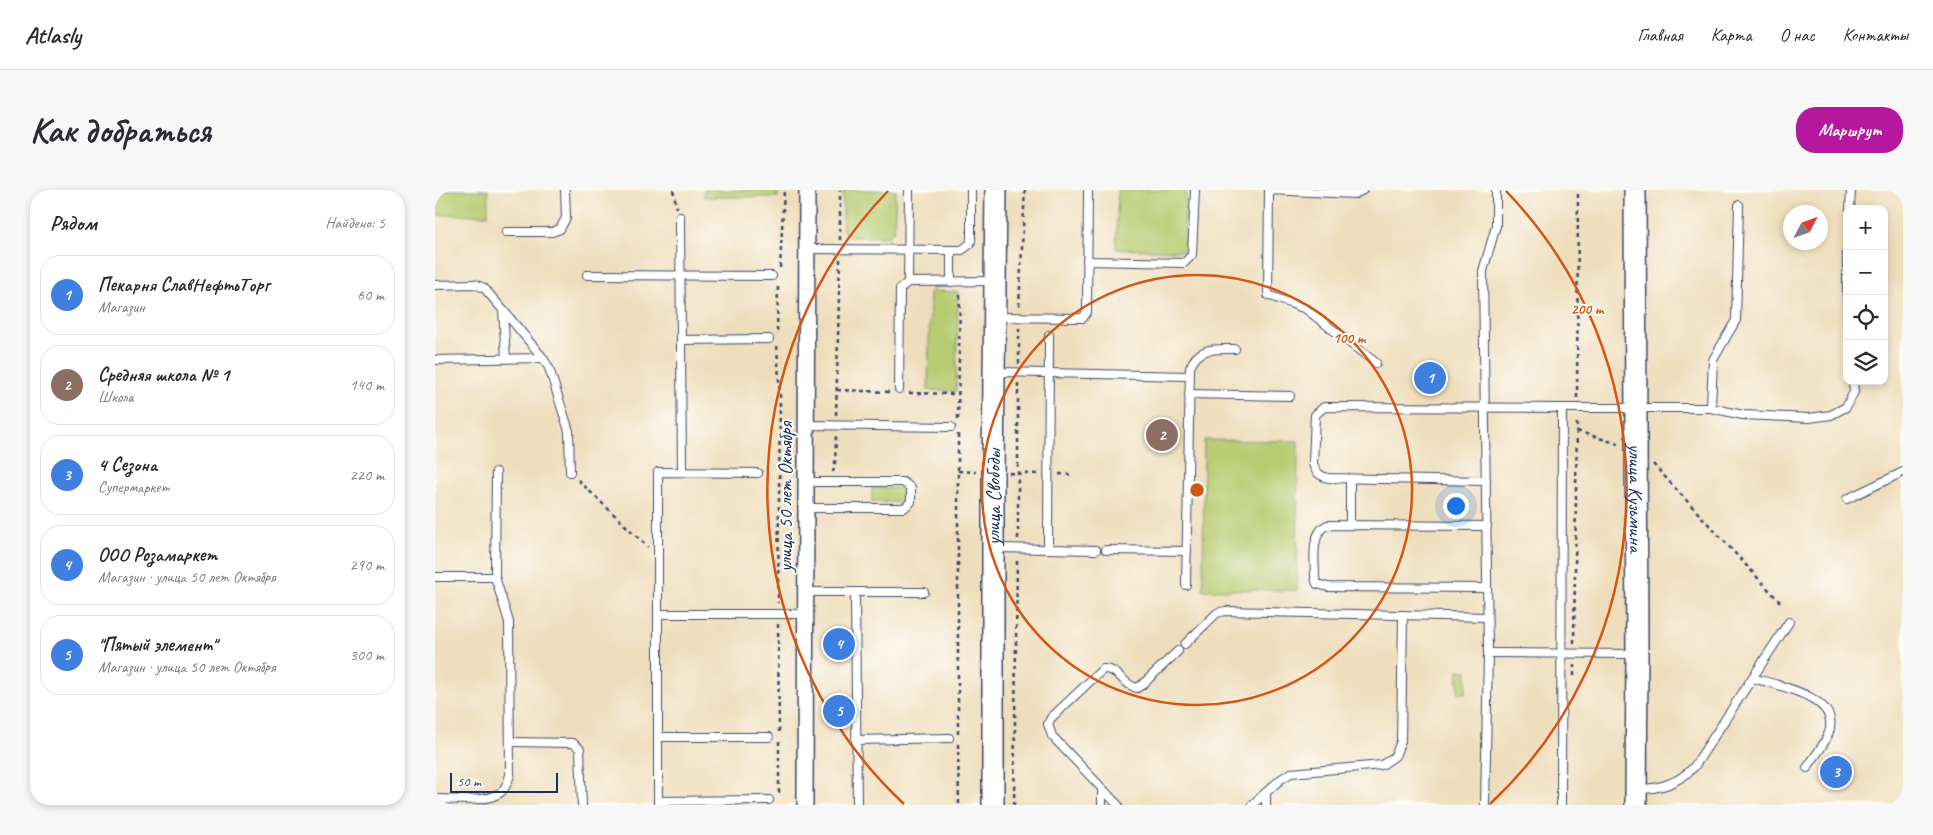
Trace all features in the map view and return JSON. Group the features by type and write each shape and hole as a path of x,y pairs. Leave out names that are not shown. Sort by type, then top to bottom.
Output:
{"main road":[{"name":"улица Свободы","path":"993,805 993,473 996,190"},
{"name":"улица Кузьмина","path":"1635,190 1637,455 1636,797"}],"street":[{"name":"улица 50 лет Октября","path":"805,805 804,592 807,190"}],"lane":[{"path":"506,232 552,232 560,229 566,218 565,190"},
{"path":"908,282 909,190"},
{"path":"807,250 962,250 970,244 971,190"},
{"path":"995,317 1083,318 1087,312 1088,190"},
{"path":"1087,260 1184,262 1189,260 1192,255 1195,190"},
{"path":"1363,190 1355,194 1269,190 1268,295 1306,309 1376,363"},
{"path":"1485,805 1488,653 1483,271 1496,226 1496,190"},
{"path":"1850,205 1851,190"},
{"path":"1711,408 1713,360 1736,320 1739,205"},
{"path":"680,217 682,472"},
{"path":"951,250 951,282"},
{"path":"587,275 775,278"},
{"path":"899,389 899,289 908,282 996,281"},
{"path":"435,285 475,284 484,288 543,358 549,368 569,431 570,472"},
{"path":"503,310 506,359"},
{"path":"1048,549 1049,334"},
{"path":"681,340 769,339"},
{"path":"1186,585 1189,394 1192,363 1202,351 1235,349"},
{"path":"435,360 543,358"},
{"path":"994,372 1190,376"},
{"path":"1486,480 1328,478 1315,471 1313,419 1318,410 1324,407 1711,408 1743,415 1809,418 1831,415 1846,407 1852,399 1853,385"},
{"path":"1189,394 1290,396"},
{"path":"1561,805 1562,408"},
{"path":"805,425 954,425"},
{"path":"435,799 462,802 499,794 507,785 510,775 509,622 495,577 496,472"},
{"path":"758,473 658,472 658,803 769,800"},
{"path":"1847,499 1903,472"},
{"path":"1350,479 1350,525"},
{"path":"805,482 903,482 909,484 911,488 911,502 904,508 805,508"},
{"path":"1487,526 1327,525 1318,532 1315,578 1317,584 1322,586 1487,588"},
{"path":"993,548 1096,550"},
{"path":"1106,550 1187,551"},
{"path":"435,577 495,577"},
{"path":"804,592 924,592"},
{"path":"855,592 857,805"},
{"path":"1185,644 1217,613 1225,611 1487,617"},
{"path":"658,614 804,614"},
{"path":"1252,805 1281,778 1295,772 1382,765 1395,756 1401,741 1403,615"},
{"path":"1636,797 1664,788 1687,774 1694,767 1789,622"},
{"path":"1118,805 1052,736 1048,724 1051,718 1103,669 1112,670 1129,685 1137,688 1178,651"},
{"path":"1488,653 1637,654"},
{"path":"1752,678 1805,694 1828,712 1831,726 1828,736 1807,768"},
{"path":"658,737 769,737"},
{"path":"856,740 949,738"},
{"path":"510,742 573,743 580,749 582,805"},
{"path":"1102,789 1102,805"},
{"path":"1266,793 1266,805"}],"path":[{"path":"673,190 673,197 680,217"},
{"path":"780,270 784,190"},
{"path":"831,482 835,465 840,190"},
{"path":"1015,805 1019,317 1025,190"},
{"path":"1574,676 1578,190"},
{"path":"775,278 777,335"},
{"path":"954,425 960,282"},
{"path":"777,344 779,396 779,805"},
{"path":"1577,431 1610,440 1656,465 1780,602"},
{"path":"958,433 959,805"},
{"path":"958,471 1070,474"},
{"path":"570,472 658,556"}],"green space":[{"path":"435,190 488,190 488,215 435,215"},
{"path":"704,190 778,190 778,197 704,197"},
{"path":"843,190 896,190 894,231 888,237 850,237 843,231"},
{"path":"1118,190 1186,190 1184,251 1116,249"},
{"path":"930,291 958,292 956,391 928,390"},
{"path":"1204,440 1298,441 1297,590 1203,590"},
{"path":"872,488 905,488 905,502 872,502"},
{"path":"1458,670 1467,671 1466,693 1458,693"}],"place":[{"name":"Пекарня СлавНефтьТорг","path":"1430,378"},
{"name":"Средняя школа № 1","path":"1162,435"},
{"name":"ООО Розамаркет","path":"839,644"},
{"name":"\"Пятый элемент\"","path":"839,711"},
{"name":"4 Сезона","path":"1836,772"}]}
